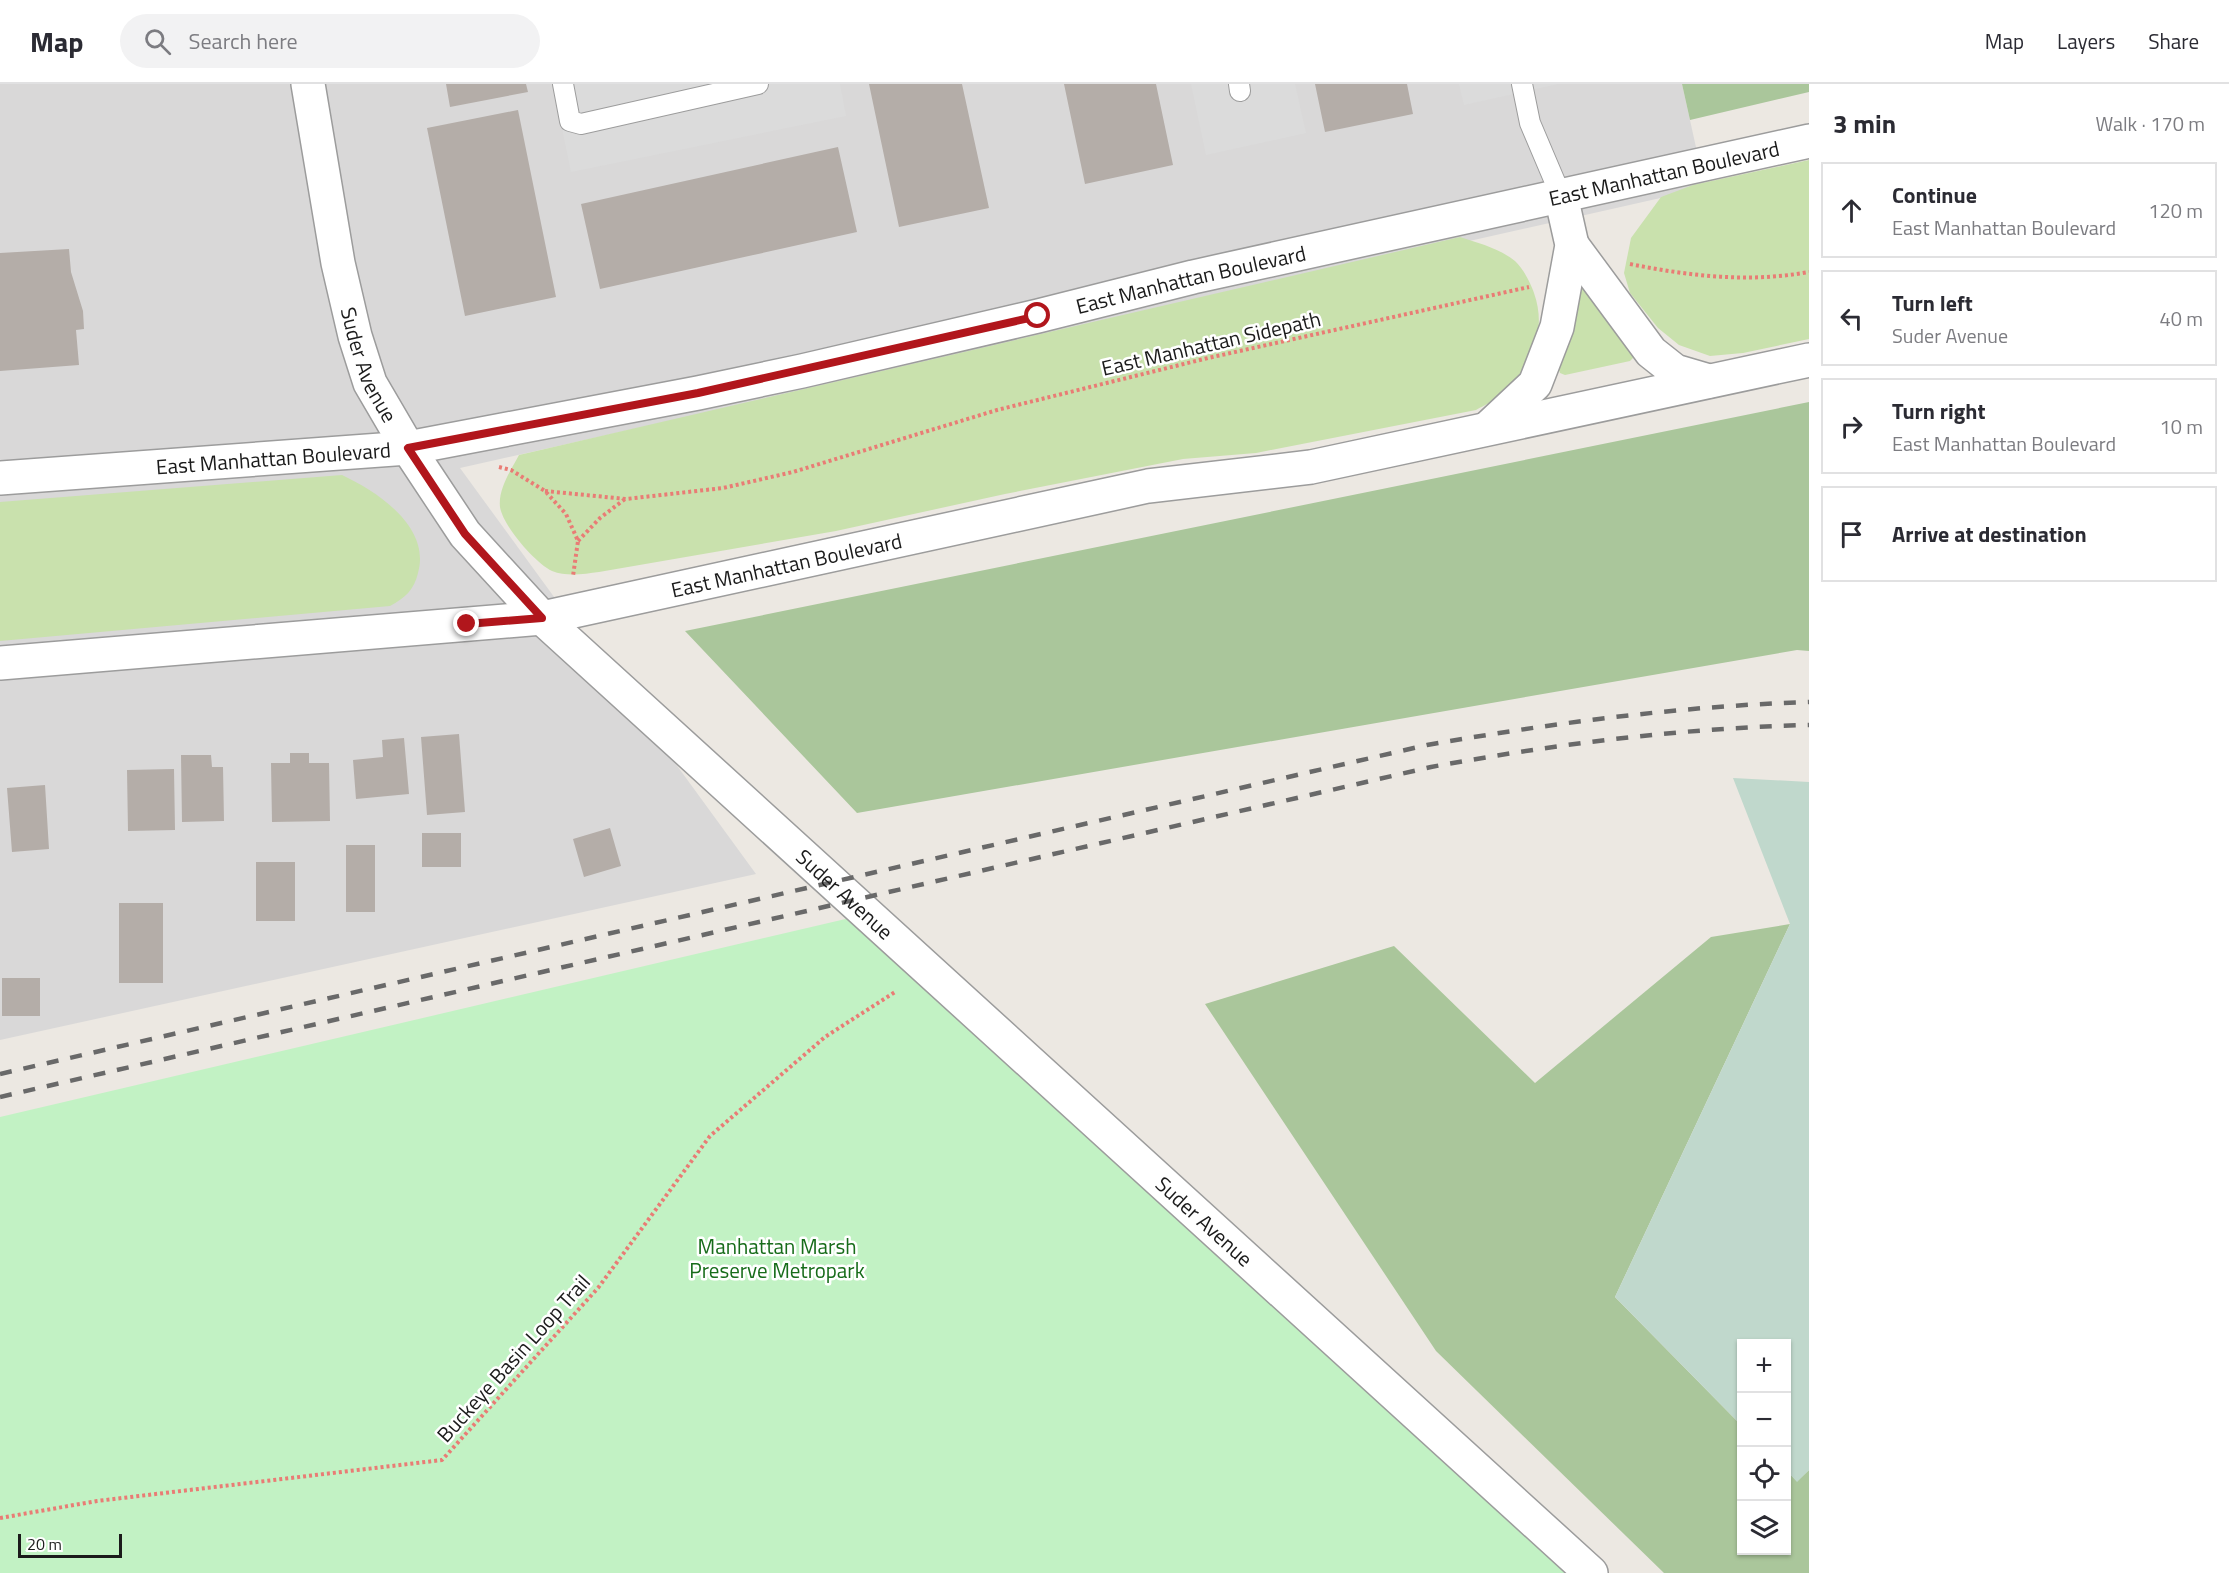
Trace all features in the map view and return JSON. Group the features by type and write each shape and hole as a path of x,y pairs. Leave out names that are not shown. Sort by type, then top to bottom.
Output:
{"street":[{"name":"Suder Avenue","path":"308,84 338,263 355,336 370,383 408,448 465,534 542,618 1591,1573"},
{"name":"East Manhattan Boulevard","path":"0,478 408,448 790,374 1193,277 1809,141"},
{"path":"1561,196 1580,275 1651,352 1675,371 1710,381"},
{"path":"1488,428 1535,384 1580,275"},
{"name":"East Manhattan Boulevard","path":"0,663 542,618 1148,486 1311,467 1809,360"}],"lane":[{"path":"563,84 570,121 581,124 758,84"},
{"path":"1522,84 1530,123 1561,196"}],"path":[{"name":"East Manhattan Sidepath","path":"545,491 626,499 723,488 793,472 1008,407 1208,358 1625,264 1677,274 1729,279 1786,276 1809,272"},
{"name":"East Manhattan Sidepath","path":"488,465 511,470 545,491 566,514 578,541 600,518 626,499"},
{"path":"542,618 573,575 578,541"},
{"name":"Buckeye Basin Loop Trail","path":"0,1518 97,1500 442,1460 598,1288 710,1136 825,1037 895,992"}],"shaded area":[{"path":"0,84 1682,84 1705,188 460,468 756,874 0,1040"},
{"path":"553,84 840,84 846,116 571,172"},
{"path":"1191,84 1295,84 1306,133 1206,155"},
{"path":"1459,84 1558,84 1464,105"}],"green space":[{"path":"1682,84 1809,84 1809,92 1690,120"},
{"path":"1809,160 1809,339 1743,353 1710,356 1679,345 1658,328 1630,293 1624,273 1631,238 1661,197 1693,185"},
{"path":"1460,237 1496,250 1515,261 1529,281 1538,307 1538,334 1535,348 1523,372 1501,396 1476,410 1256,453 1183,459 1005,494 836,531 581,574 558,573 545,567 521,543 502,515 501,493 519,455"},
{"path":"1585,284 1633,351 1634,357 1630,361 1565,375 1560,373 1558,367 1578,285"},
{"path":"1809,402 1809,651 1797,650 857,813 685,631"},
{"path":"342,475 385,501 409,526 417,541 420,556 414,584 408,593 390,606 0,641 0,502"},
{"path":"1733,778 1809,782 1809,1470 1797,1482 1791,1475 1791,1339 1737,1339 1737,1421 1615,1297 1790,924"},
{"name":"Manhattan Marsh Preserve Metropark","path":"867,914 1590,1573 0,1573 0,1117"},
{"path":"1790,924 1615,1297 1737,1421 1737,1555 1791,1555 1791,1475 1797,1481 1809,1470 1809,1573 1664,1573 1436,1351 1205,1004 1394,946 1535,1083 1711,937"}],"building":[{"path":"446,84 526,84 528,92 450,107"},
{"path":"869,84 962,84 989,208 899,227"},
{"path":"1064,84 1156,84 1173,165 1085,184"},
{"path":"1315,84 1407,84 1413,114 1325,132"},
{"path":"518,110 556,297 465,316 427,128"},
{"path":"838,147 857,232 600,289 581,204"},
{"path":"69,249 71,272 83,311 84,329 76,330 79,365 0,371 0,253"},
{"path":"459,734 465,812 427,815 421,737"},
{"path":"404,738 409,794 356,799 353,760 383,757 382,740"},
{"path":"290,753 309,753 309,763 329,763 330,821 272,822 271,763 290,763"},
{"path":"181,755 211,755 212,767 223,767 224,821 182,822"},
{"path":"174,769 175,830 128,831 127,770"},
{"path":"45,785 49,849 12,852 7,788"},
{"path":"610,828 621,866 584,877 573,839"},
{"path":"422,833 461,833 461,867 422,867"},
{"path":"346,845 375,845 375,912 346,912"},
{"path":"256,862 295,862 295,921 256,921"},
{"path":"119,903 163,903 163,983 119,983"},
{"path":"2,978 40,978 40,1016 2,1016"}],"railway":[{"path":"0,1074 1427,745 1617,717 1713,707 1809,702"},
{"path":"0,1097 1431,767 1619,738 1809,725"}],"route":[{"path":"467,624 542,618 465,534 408,448 698,393 1038,316"}]}
